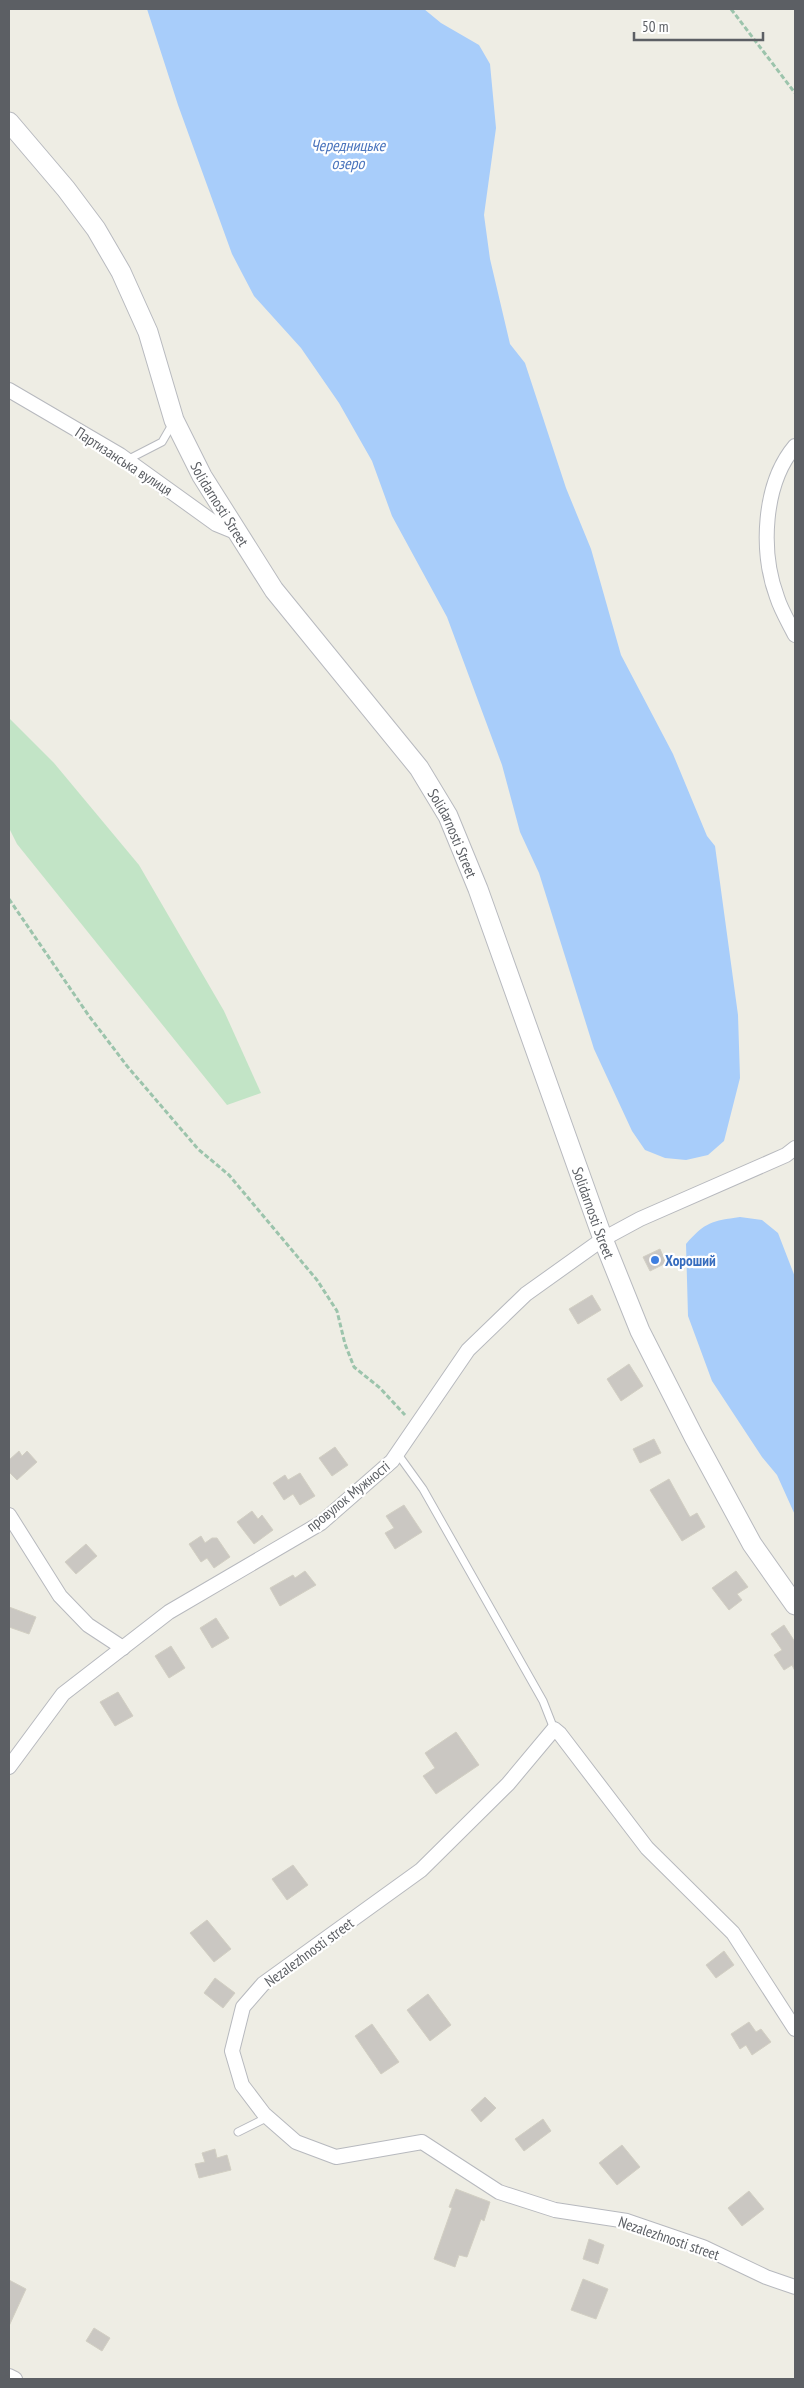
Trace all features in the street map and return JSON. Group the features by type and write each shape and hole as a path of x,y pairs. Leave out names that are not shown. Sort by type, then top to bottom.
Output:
{"main road":[{"name":"Solidarnosti Street","path":"9,122 66,188 96,229 121,272 148,332 174,420 202,476 274,590 419,768 448,816 478,889 603,1239 640,1331 694,1437 752,1544 795,1605"}],"street":[{"name":"Партизанська вулиця","path":"9,390 127,460 216,524 238,533"},
{"path":"795,446 770,492 766,547 776,596 795,635"},
{"name":"провулок Мужності","path":"9,1768 63,1694 169,1612 321,1523 392,1461 468,1350 526,1294 603,1239 640,1219 786,1155 795,1149"},
{"path":"9,1515 60,1596 88,1625 123,1648"},
{"path":"554,1729 560,1734 647,1848 733,1933 795,2030"},
{"name":"Nezalezhnosti street","path":"554,1729 508,1784 421,1870 263,1984 244,2007 232,2051 242,2085 268,2117 296,2142 336,2157 422,2142 499,2192 555,2210 627,2221 702,2247 795,2287"},
{"path":"9,2376 15,2379"}],"lane":[{"path":"127,460 162,442 174,420"},
{"path":"397,1453 424,1489 544,1701 554,1729"},
{"path":"238,2132 268,2117"}],"path":[{"path":"731,9 795,93"},
{"path":"9,899 90,1016 128,1066 198,1149 229,1175 317,1280 338,1311 345,1344 354,1367 380,1388 415,1427"}],"green space":[{"path":"9,718 54,763 139,865 224,1011 261,1093 227,1105 17,844 9,828"}],"water":[{"name":"Чередницьке озеро","path":"147,9 424,9 441,23 479,45 490,64 496,128 484,215 490,259 510,344 525,363 566,488 591,549 621,655 673,754 707,836 715,846 738,1015 740,1078 724,1141 708,1155 686,1160 665,1158 645,1150 632,1131 594,1049 539,873 520,832 502,765 447,617 392,516 372,461 339,403 301,348 254,296 232,254 178,105"},
{"path":"740,1217 762,1220 778,1233 795,1277 795,1515 777,1475 762,1457 712,1381 688,1316 686,1244 699,1231 710,1224"}],"building":[{"name":"Хороший","path":"660,1249 666,1263 650,1271 643,1257"},
{"path":"592,1295 601,1310 578,1324 569,1309"},
{"path":"629,1364 643,1386 621,1401 607,1379"},
{"path":"654,1439 661,1453 640,1463 633,1449"},
{"path":"335,1447 348,1465 332,1476 319,1458"},
{"path":"19,1451 22,1456 27,1451 37,1462 17,1480 9,1472 9,1460"},
{"path":"300,1473 315,1496 300,1505 293,1494 284,1500 273,1483 285,1475 288,1480"},
{"path":"669,1479 690,1517 697,1513 705,1527 682,1541 650,1490"},
{"path":"404,1505 422,1532 395,1549 385,1533 394,1528 386,1516"},
{"path":"252,1511 258,1519 262,1515 273,1530 254,1544 237,1522"},
{"path":"201,1536 205,1543 212,1538 217,1538 230,1557 214,1568 207,1558 201,1562 189,1544"},
{"path":"86,1544 97,1556 76,1574 65,1562"},
{"path":"305,1571 316,1585 280,1606 270,1588 293,1575 295,1578"},
{"path":"736,1571 748,1587 737,1594 742,1600 729,1610 712,1588"},
{"path":"9,1607 36,1617 29,1634 9,1627"},
{"path":"216,1618 229,1638 212,1648 200,1628"},
{"path":"784,1625 795,1642 795,1671 792,1665 784,1670 774,1655 782,1650 771,1634"},
{"path":"171,1646 185,1668 169,1678 155,1656"},
{"path":"118,1692 133,1716 115,1726 100,1702"},
{"path":"456,1732 479,1765 436,1794 423,1776 435,1768 425,1753"},
{"path":"293,1865 308,1885 287,1900 272,1879"},
{"path":"207,1920 231,1949 214,1962 190,1933"},
{"path":"724,1951 734,1965 716,1978 706,1965"},
{"path":"215,1978 235,1993 223,2008 204,1993"},
{"path":"428,1994 451,2025 430,2041 407,2010"},
{"path":"749,2022 756,2032 761,2029 771,2042 752,2055 746,2045 740,2049 731,2034"},
{"path":"372,2024 399,2062 381,2074 355,2036"},
{"path":"485,2097 496,2108 481,2122 471,2110"},
{"path":"543,2119 551,2131 524,2151 515,2139"},
{"path":"622,2145 640,2167 617,2185 599,2163"},
{"path":"215,2149 217,2158 227,2155 231,2170 199,2178 195,2164 205,2162 202,2153"},
{"path":"456,2189 490,2202 484,2221 481,2219 467,2257 459,2255 455,2267 434,2259 452,2208 449,2207"},
{"path":"749,2191 764,2209 742,2226 728,2208"},
{"path":"589,2239 604,2245 598,2264 583,2259"},
{"path":"583,2279 608,2289 596,2319 571,2310"},
{"path":"9,2280 26,2289 9,2326"},
{"path":"94,2328 110,2338 102,2351 86,2341"}],"place":[{"name":"Хороший","path":"655,1260"}]}
